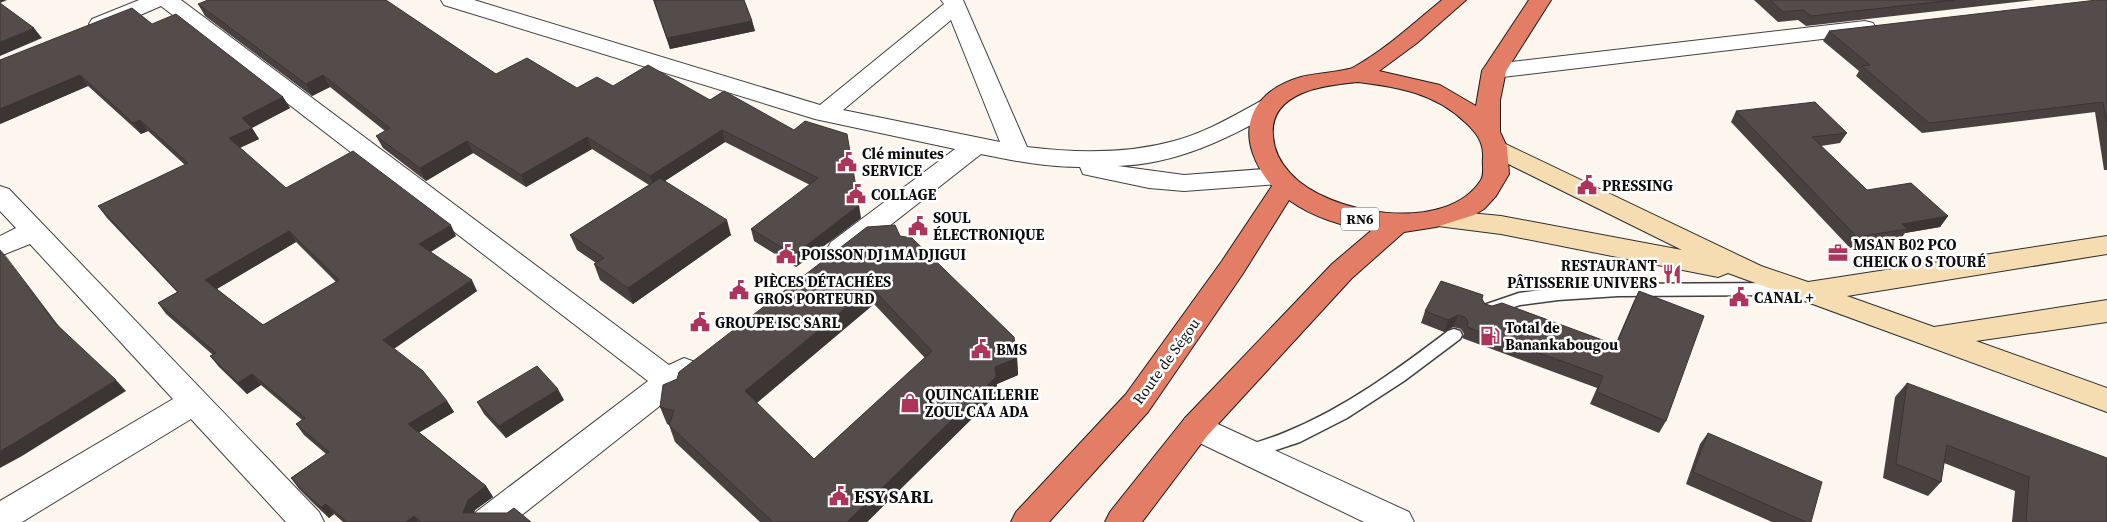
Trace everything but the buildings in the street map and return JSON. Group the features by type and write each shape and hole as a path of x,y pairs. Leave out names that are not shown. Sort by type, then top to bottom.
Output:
{"highway":[{"path":"1358,75 1409,38 1455,0"},
{"name":"RN6","path":"1491,140 1465,109 1434,91 1397,79 1358,75 1322,78 1291,89 1269,106 1259,127 1262,151 1281,180 1317,204 1355,218 1396,223 1439,219 1476,203 1495,177 1488,100 1494,71 1540,0"},
{"name":"Route de Ségou","path":"1028,522 1137,403 1232,268 1281,180"},
{"name":"RN6","path":"1122,522 1196,427 1342,271 1396,223"}],"main road":[{"path":"1491,140 1751,273"},
{"path":"1439,219 1520,228 1751,273 1935,337 2107,400"},
{"path":"1802,290 2107,245"},
{"path":"1935,337 2107,311"}],"street":[{"path":"83,31 157,0"},
{"path":"167,0 669,381"},
{"path":"452,0 824,114 974,147 1059,159 1134,178 1183,183 1281,180"},
{"path":"824,114 954,3 1017,154"},
{"path":"1494,71 1890,25"},
{"path":"1059,159 1138,157 1180,148 1215,135 1269,106"},
{"path":"818,267 974,147"},
{"path":"0,196 306,522"},
{"path":"0,247 33,231"},
{"path":"488,522 708,351"},
{"path":"0,518 194,402"},
{"path":"1196,427 1397,522"}],"lane":[{"path":"1487,310 1519,299 1618,290 1802,290"},
{"path":"1249,452 1298,435 1354,406 1408,370 1454,335"}],"place":[{"name":"Clé minutes SERVICE","path":"847,162"},
{"name":"PRESSING","path":"1587,185"},
{"name":"COLLAGE","path":"856,194"},
{"name":"SOUL ÉLECTRONIQUE","path":"918,226"},
{"name":"MSAN B02 PCO CHEICK O S TOURÉ","path":"1838,253"},
{"name":"POISSON DJ1MA DJIGUI","path":"786,254"},
{"name":"RESTAURANT PÂTISSERIE UNIVERS","path":"1672,274"},
{"name":"PIÈCES DÉTACHÉES GROS PORTEURD","path":"739,290"},
{"name":"CANAL +","path":"1739,297"},
{"name":"GROUPE ISC SARL","path":"700,322"},
{"name":"Total de Banankabougou","path":"1490,336"},
{"name":"BMS","path":"981,349"},
{"name":"QUINCAILLERIE ZOUL CAA ADA","path":"910,403"},
{"name":"ESY SARL","path":"839,496"}]}
